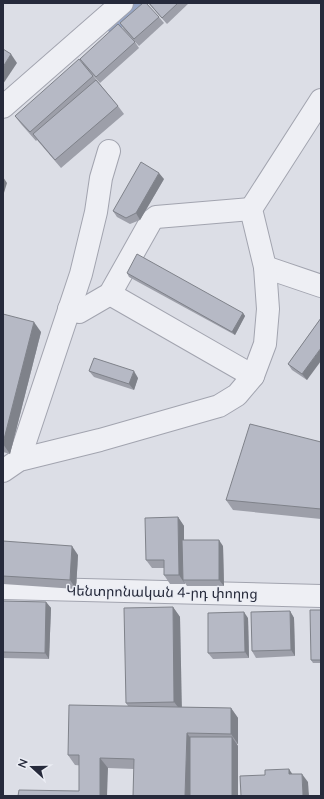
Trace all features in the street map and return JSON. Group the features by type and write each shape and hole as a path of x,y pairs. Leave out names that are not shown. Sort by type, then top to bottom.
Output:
{"street":[{"path":"3,106 122,3"},
{"path":"11,466 219,406 237,395 253,376 265,344 268,309 265,267 251,209 321,100"},
{"path":"11,466 81,274 96,212 101,178 109,151"},
{"path":"68,309 79,312 110,294 151,221 156,216 251,209"},
{"path":"265,267 321,286"},
{"path":"110,294 253,376"},
{"name":"Կենտրոնական 4-րդ փողոց","path":"3,588 321,596"}],"building":[{"path":"143,3 146,3 159,17 134,39 120,23"},
{"path":"149,3 178,3 162,18"},
{"path":"118,24 135,42 96,77 80,59"},
{"path":"3,49 11,54 3,67"},
{"path":"79,59 93,76 30,132 15,116"},
{"path":"96,80 118,106 55,160 33,134"},
{"path":"141,162 159,173 136,213 126,218 113,211"},
{"path":"137,254 243,313 232,332 127,273"},
{"path":"3,314 34,322 3,443"},
{"path":"321,318 321,348 302,374 288,364"},
{"path":"94,358 134,371 129,384 89,371"},
{"path":"250,424 321,442 321,509 226,500"},
{"path":"178,517 179,575 164,575 164,560 146,560 145,518"},
{"path":"182,540 219,540 219,580 183,580"},
{"path":"3,541 72,546 70,580 3,576"},
{"path":"3,601 46,602 45,653 3,652"},
{"path":"173,607 174,702 126,703 124,608"},
{"path":"310,610 321,610 321,660 311,660"},
{"path":"290,611 291,650 252,651 251,612"},
{"path":"244,612 245,652 208,653 208,613"},
{"path":"69,705 231,708 231,734 187,733 185,796 133,796 134,759 100,758 100,796 18,796 19,790 79,791 79,755 68,755"},
{"path":"190,737 232,737 232,796 190,796"},
{"path":"289,769 289,774 302,774 303,796 241,796 240,776 265,775 265,770"}],"waterway":[{"path":"113,23 136,3"}]}
